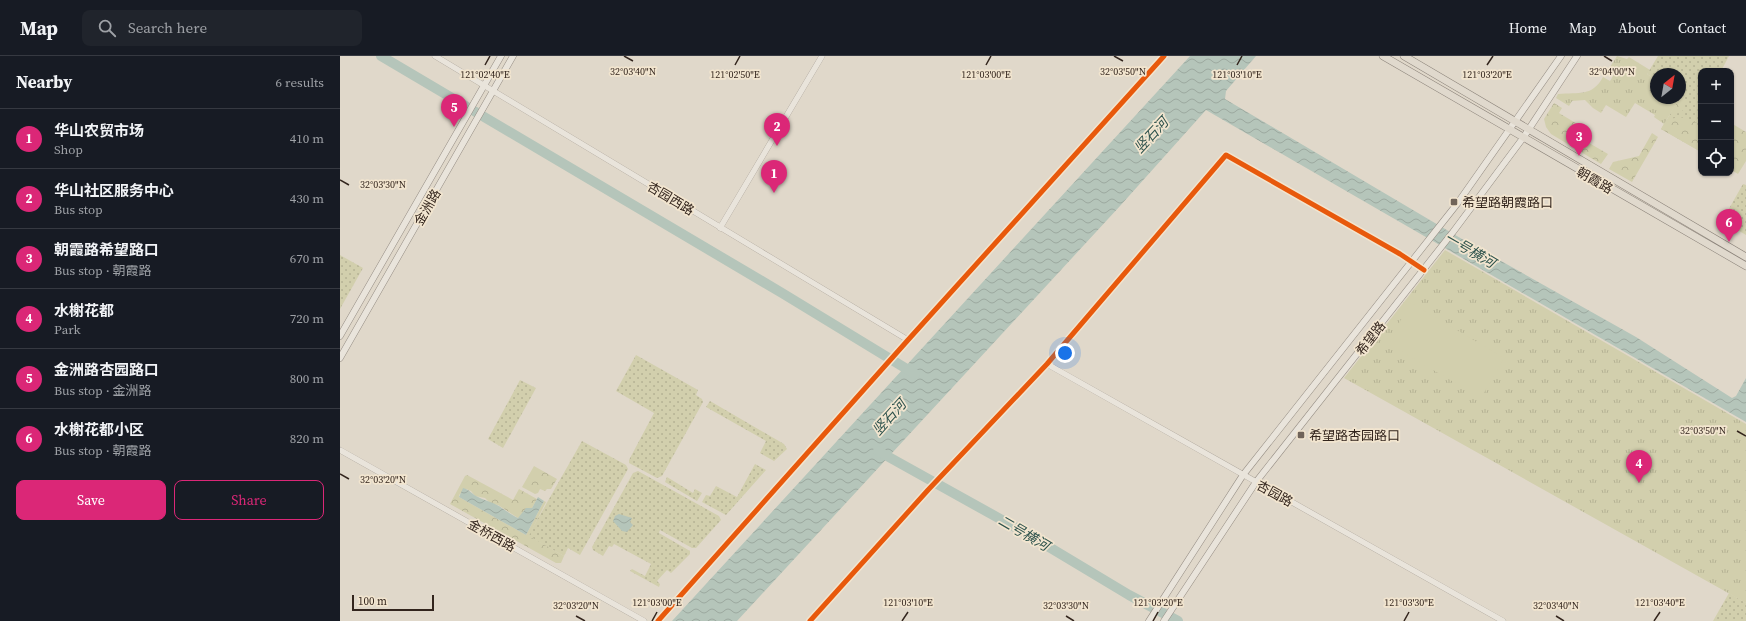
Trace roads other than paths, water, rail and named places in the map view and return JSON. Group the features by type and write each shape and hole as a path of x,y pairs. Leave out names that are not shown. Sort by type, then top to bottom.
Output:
{"main road":[{"name":"金洲路","path":"340,336 501,56"},
{"name":"金洲路","path":"340,358 513,56"},
{"name":"朝霞路","path":"1383,56 1746,266"},
{"name":"朝霞路","path":"1404,56 1746,257"},
{"name":"希望路","path":"1151,619 1243,475 1457,204 1561,56"},
{"name":"希望路","path":"1164,621 1256,482 1453,232 1523,138 1577,56"}],"street":[{"name":"杏园西路","path":"435,56 908,340"},
{"path":"720,228 822,56"},
{"path":"658,621 908,340 1164,56"},
{"path":"810,621 928,490 1047,364 1226,155 1411,261 1424,270"},
{"name":"杏园路","path":"1047,364 1503,621"},
{"name":"金桥西路","path":"340,450 644,621"}],"water":[{"path":"1190,56 1256,56 1226,91 1225,99 1462,239 1636,337 1732,398 1736,396 1746,378 1746,422 1206,110 1120,206 737,621 672,621"},
{"path":"463,488 474,495 499,506 518,518 526,508 532,508 538,497 544,501 526,535 459,497"},
{"path":"619,514 632,518 630,522 633,525 627,532 622,531 613,521 615,516"}],"waterway":[{"path":"381,56 782,293 915,374"},
{"name":"二号横河","path":"878,451 1029,535 1129,595 1178,621"}],"place":[{"name":"金洲路杏园路口","path":"454,127"},
{"name":"华山社区服务中心","path":"777,146"},
{"name":"朝霞路希望路口","path":"1579,156"},
{"name":"华山农贸市场","path":"774,193"},
{"name":"希望路朝霞路口","path":"1454,202"},
{"name":"水榭花都小区","path":"1729,242"},
{"name":"希望路杏园路口","path":"1301,435"},
{"name":"水榭花都","path":"1639,483"}],"water label":[{"name":"竖石河","path":"1151,135"},
{"name":"一号横河","path":"1470,250"},
{"name":"竖石河","path":"889,417"}]}
